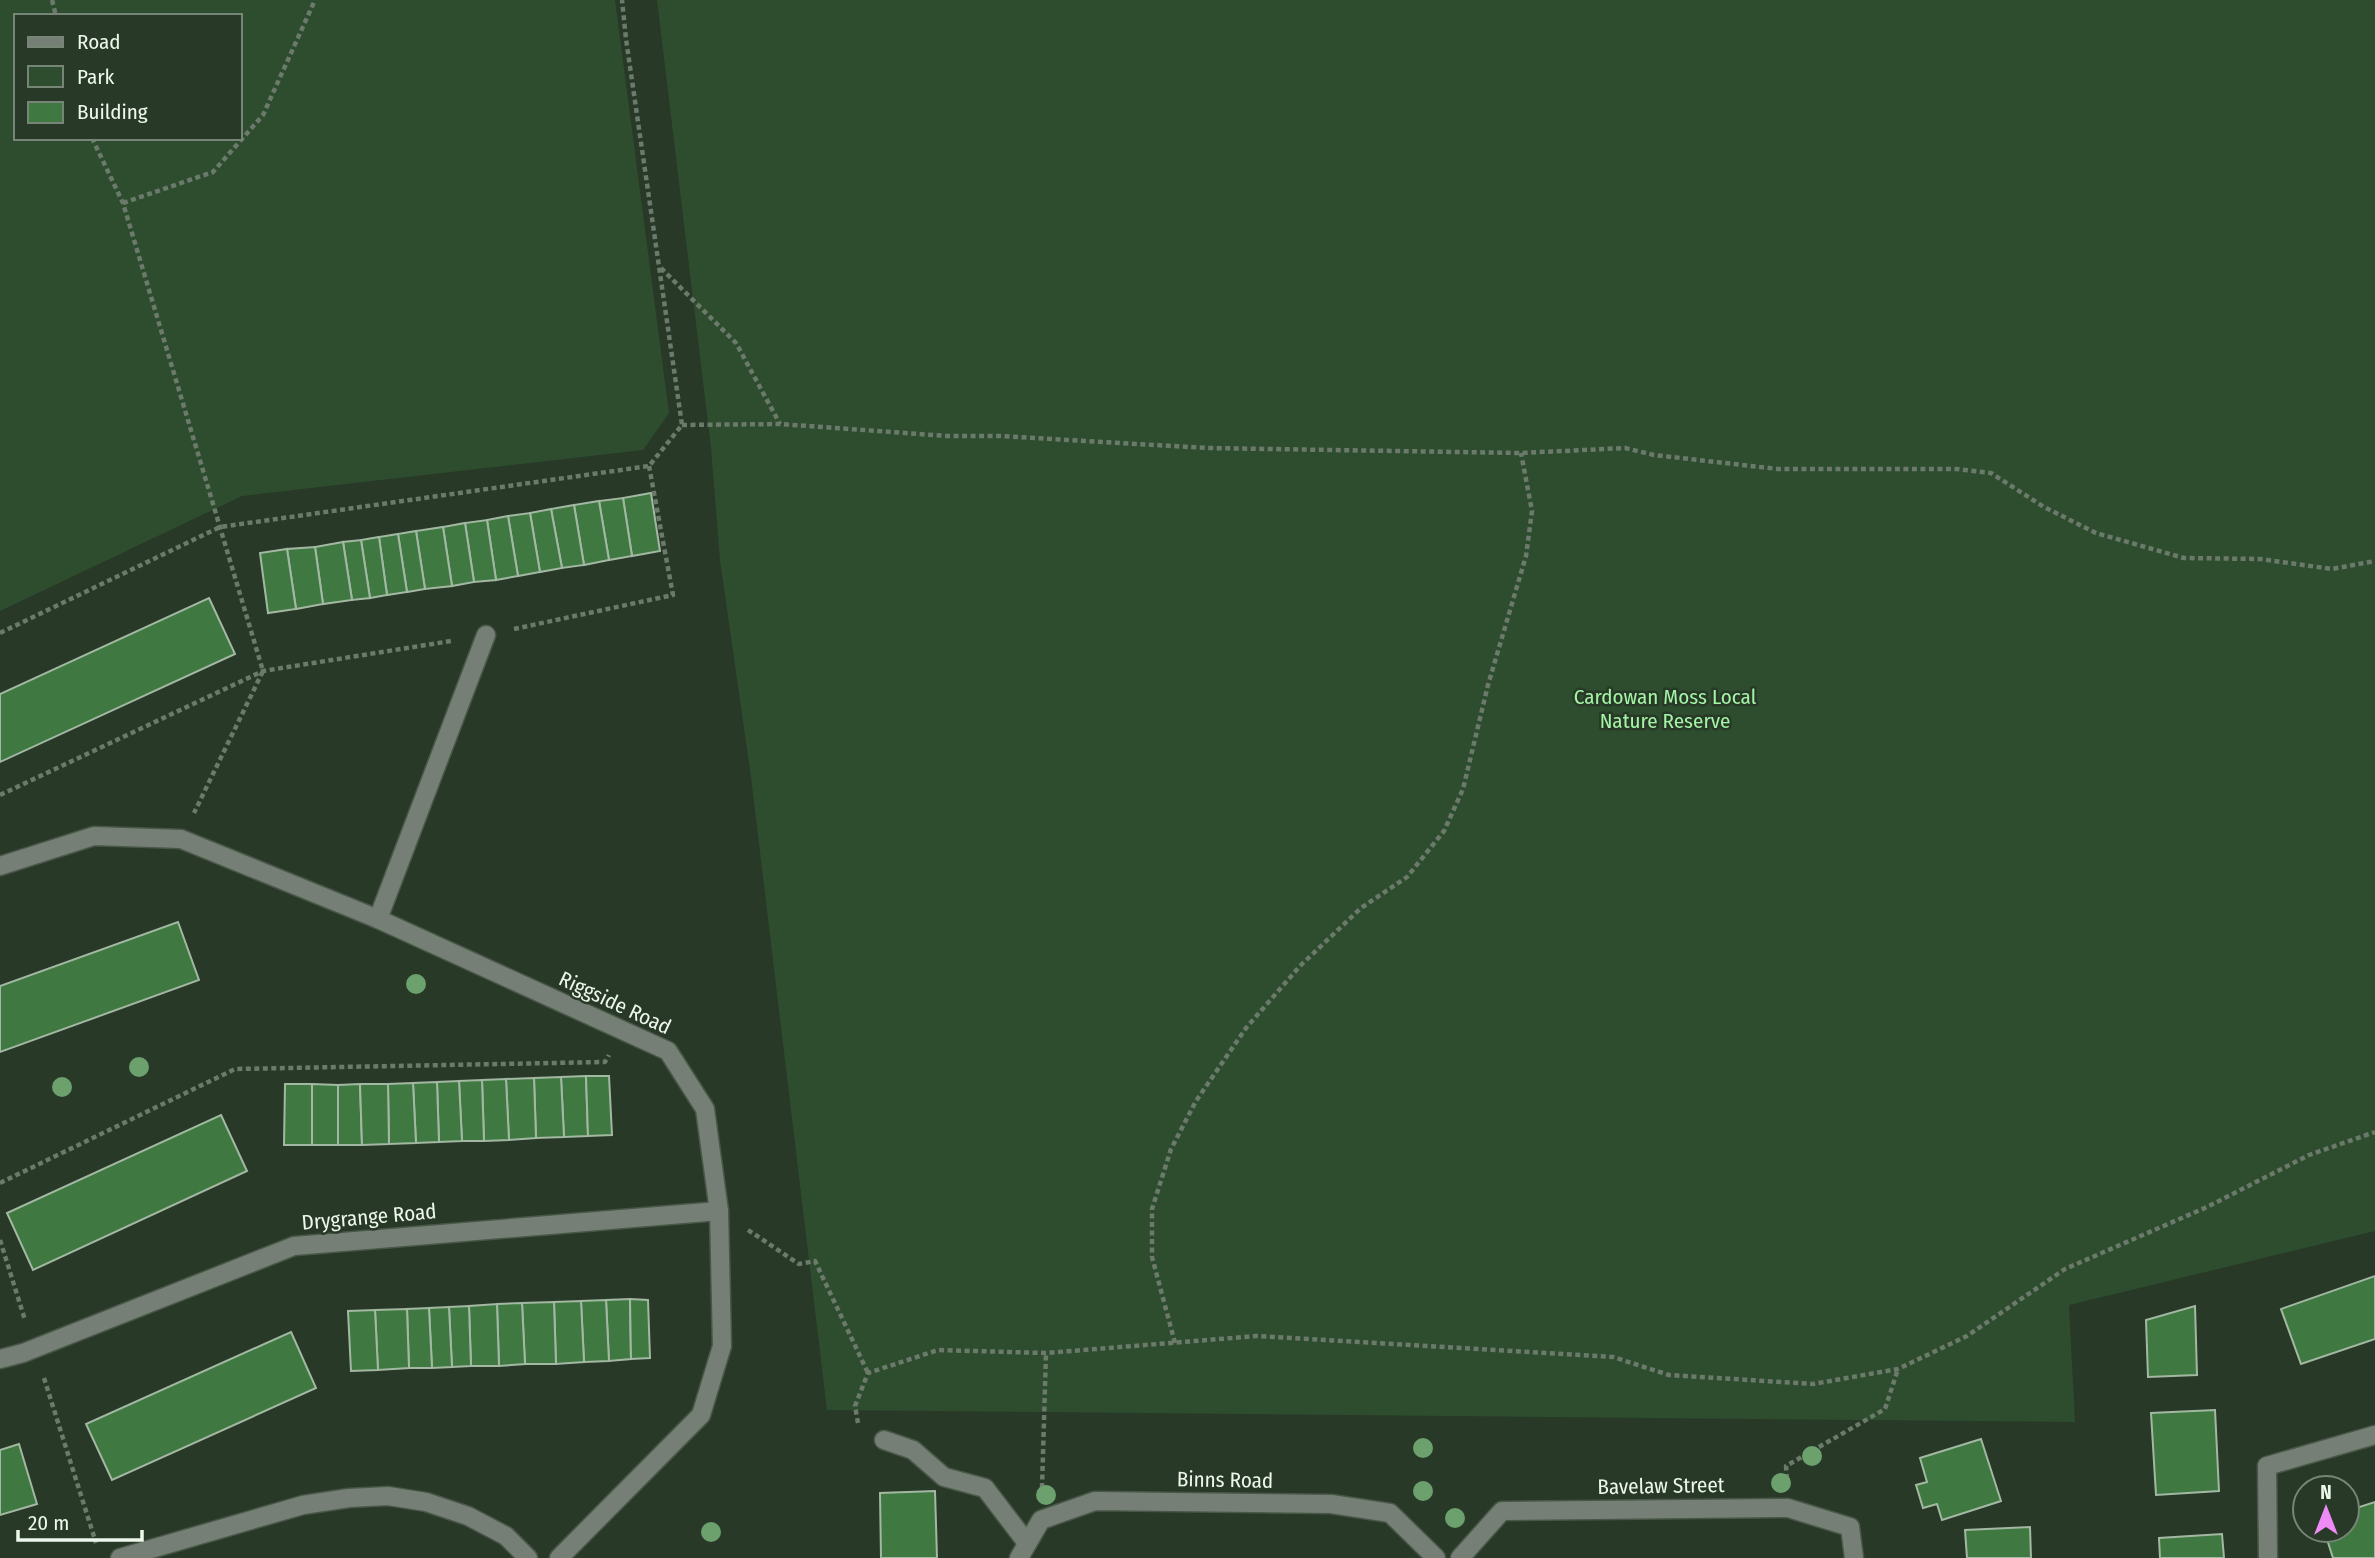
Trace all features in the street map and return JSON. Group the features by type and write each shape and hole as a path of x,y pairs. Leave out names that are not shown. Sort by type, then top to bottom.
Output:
{"street":[{"path":"377,919 486,635"},
{"name":"Riggside Road","path":"0,866 94,836 181,839 377,919 668,1051 705,1110 719,1211 722,1346 701,1415 559,1558"},
{"name":"Drygrange Road","path":"0,1359 294,1246 719,1211"},
{"path":"2268,1558 2267,1466 2375,1435"},
{"path":"884,1440 913,1450 944,1477 985,1488 1023,1551 1041,1520"},
{"path":"120,1558 303,1505 349,1498 388,1496 426,1502 468,1516 506,1536 528,1558"},
{"name":"Binns Road","path":"1041,1520 1095,1501 1331,1504 1390,1513 1436,1558"},
{"name":"Bavelaw Street","path":"1460,1558 1502,1511 1788,1508 1850,1527 1854,1558"}],"path":[{"path":"242,139 263,115 315,0"},
{"path":"0,633 220,527 649,466 682,425 622,0"},
{"path":"93,140 123,203 263,671 181,839"},
{"path":"123,203 213,172 241,140"},
{"path":"661,268 736,343 780,424"},
{"path":"682,425 780,424 947,436 999,436 1207,449 1521,453 1625,449 1654,455 1777,469 1956,469 1991,473 2044,506 2096,533 2184,558 2260,559 2332,569 2375,561"},
{"path":"1175,1343 1153,1256 1153,1209 1171,1149 1196,1101 1246,1028 1300,966 1361,908 1407,877 1444,831 1463,789 1488,685 1526,556 1532,511 1521,453"},
{"path":"0,795 263,671 486,635 673,595 649,466"},
{"path":"0,1183 235,1069 605,1062 624,1031"},
{"path":"867,1373 938,1350 1046,1353 1257,1336 1613,1357 1669,1375 1813,1384 1898,1369 1967,1336 2065,1269 2207,1207 2309,1155 2375,1132"},
{"path":"719,1211 799,1264 816,1261 867,1373 855,1406 861,1440 884,1440"},
{"path":"0,1240 96,1545"},
{"path":"1041,1520 1046,1353"},
{"path":"1788,1508 1786,1466 1885,1409 1898,1369"}],"green space":[{"path":"0,0 615,0 669,413 643,450 242,496 0,611"},
{"name":"Cardowan Moss Local Nature Reserve","path":"657,0 2375,0 2375,1231 2069,1305 2075,1422 827,1410 751,777 720,560 711,448"}],"building":[{"path":"651,493 660,551 632,556 623,498"},
{"path":"623,498 632,556 609,560 599,501"},
{"path":"599,501 609,560 584,565 574,505"},
{"path":"574,505 584,565 562,568 551,509"},
{"path":"551,509 562,568 540,572 530,513"},
{"path":"530,513 540,572 518,576 508,516"},
{"path":"508,516 518,576 496,580 487,520"},
{"path":"487,520 496,580 474,582 465,523"},
{"path":"465,523 474,582 452,586 443,527"},
{"path":"443,527 452,586 425,589 416,531"},
{"path":"416,531 425,589 407,592 398,534"},
{"path":"398,534 407,592 387,595 379,537"},
{"path":"379,537 387,595 370,598 361,540"},
{"path":"361,540 370,598 352,600 343,542"},
{"path":"343,542 352,600 323,604 315,547"},
{"path":"315,547 323,604 296,609 287,549"},
{"path":"287,549 296,609 268,613 260,553"},
{"path":"209,598 235,654 0,762 0,694"},
{"path":"178,922 199,980 0,1052 0,986"},
{"path":"586,1076 588,1136 564,1137 561,1077"},
{"path":"586,1076 609,1076 612,1135 588,1136"},
{"path":"561,1077 564,1137 536,1138 534,1078"},
{"path":"534,1078 536,1138 509,1140 506,1079"},
{"path":"506,1079 509,1140 484,1141 482,1080"},
{"path":"482,1080 484,1141 462,1141 459,1081"},
{"path":"459,1081 462,1141 439,1142 437,1082"},
{"path":"437,1082 439,1142 416,1143 413,1083"},
{"path":"413,1083 416,1143 389,1144 388,1084"},
{"path":"285,1084 312,1084 312,1145 284,1145"},
{"path":"312,1084 338,1085 338,1145 312,1145"},
{"path":"360,1084 362,1145 338,1145 338,1085"},
{"path":"360,1084 388,1084 389,1144 362,1145"},
{"path":"221,1115 247,1171 33,1270 7,1213"},
{"path":"2375,1276 2375,1339 2301,1364 2281,1309"},
{"path":"630,1299 631,1359 609,1361 606,1300"},
{"path":"630,1299 648,1300 650,1358 631,1359"},
{"path":"606,1300 609,1361 584,1362 581,1301"},
{"path":"581,1301 584,1362 556,1364 554,1302"},
{"path":"554,1302 556,1364 525,1364 522,1303"},
{"path":"522,1303 525,1364 499,1366 497,1304"},
{"path":"497,1304 499,1366 471,1366 469,1306"},
{"path":"469,1306 471,1366 452,1367 449,1307"},
{"path":"2195,1306 2197,1375 2148,1377 2146,1320"},
{"path":"449,1307 452,1367 432,1368 429,1308"},
{"path":"429,1308 432,1368 409,1368 407,1309"},
{"path":"407,1309 409,1368 378,1370 375,1310"},
{"path":"375,1310 378,1370 351,1371 348,1311"},
{"path":"291,1332 316,1388 112,1480 86,1424"},
{"path":"2215,1410 2219,1491 2156,1495 2151,1413"},
{"path":"1981,1439 2001,1501 1942,1520 1937,1504 1923,1508 1916,1485 1927,1482 1920,1458"},
{"path":"19,1444 37,1504 0,1515 0,1450"},
{"path":"935,1491 937,1558 881,1558 880,1493"},
{"path":"2375,1502 2375,1558 2333,1558 2328,1544 2361,1544 2361,1506"},
{"path":"2030,1527 2031,1558 1967,1558 1965,1530"},
{"path":"2222,1534 2224,1558 2160,1558 2159,1538"}]}
